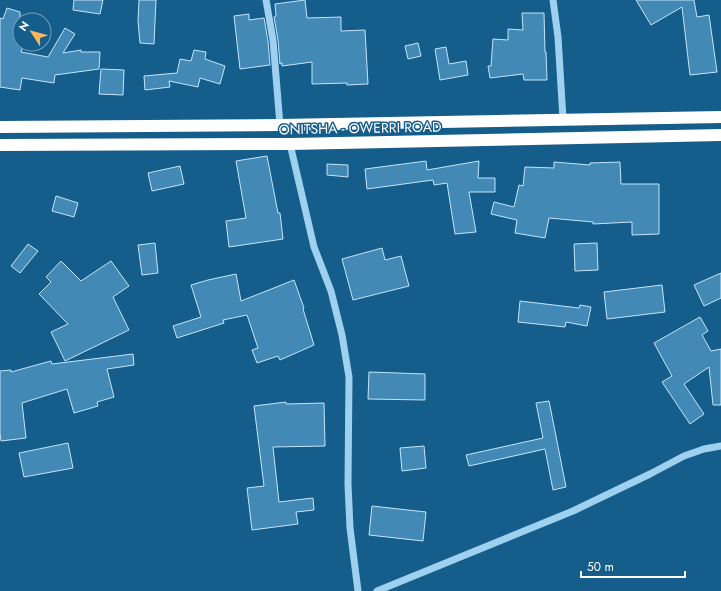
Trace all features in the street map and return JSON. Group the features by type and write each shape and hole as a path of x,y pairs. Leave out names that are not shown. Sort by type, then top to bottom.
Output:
{"highway":[{"name":"ONITSHA - OWERRI ROAD","path":"0,127 280,125 721,117"},
{"name":"ONITSHA - OWERRI ROAD","path":"0,145 290,144 721,135"}],"street":[{"path":"266,0 273,40 280,125"},
{"path":"553,0 558,37 563,119"},
{"path":"290,144 314,247 333,298 342,335 349,377 348,484 350,528 358,591"},
{"path":"377,591 573,511 643,478 684,456 704,449 721,446"}],"building":[{"path":"74,0 103,0 100,14 73,10"},
{"path":"139,0 156,0 154,44 140,43 138,21"},
{"path":"305,0 307,18 341,17 341,31 365,30 368,84 312,84 312,62 282,66 282,63 280,64 274,17 276,16 275,4"},
{"path":"636,0 694,0 697,17 709,15 717,72 690,75 682,7 651,25"},
{"path":"7,8 20,12 12,12 12,52 21,52 48,57 65,28 75,34 63,53 81,50 81,52 100,52 99,69 55,75 54,83 22,78 20,90 0,87 0,18 3,19"},
{"path":"522,13 544,13 547,80 524,80 523,74 490,78 488,66 491,66 493,39 508,40 508,29 523,30"},
{"path":"249,14 249,20 264,18 270,65 240,69 234,16"},
{"path":"418,43 421,56 408,59 405,46"},
{"path":"446,47 449,64 466,61 468,75 440,80 435,49"},
{"path":"194,50 206,52 205,59 225,66 220,84 200,78 198,87 169,81 170,87 145,90 144,76 177,73 180,59 191,61"},
{"path":"101,69 124,70 123,95 99,94"},
{"path":"267,156 278,213 280,213 283,239 229,247 226,221 246,218 236,161"},
{"path":"426,161 427,170 479,161 478,178 495,178 495,192 469,192 476,232 455,234 447,183 434,185 433,180 367,189 365,169"},
{"path":"554,162 590,165 590,163 620,162 621,184 659,184 659,234 632,235 632,222 593,224 593,222 549,218 545,238 515,233 517,220 491,214 494,202 514,207 519,185 523,186 525,167 554,168"},
{"path":"327,164 348,165 348,177 327,175"},
{"path":"180,166 184,184 152,191 148,173"},
{"path":"56,196 78,203 74,217 52,211"},
{"path":"155,243 158,273 142,275 138,245"},
{"path":"597,243 598,270 575,271 574,244"},
{"path":"28,244 38,251 20,273 11,266"},
{"path":"382,248 385,260 401,256 409,286 353,300 342,259"},
{"path":"61,261 81,281 111,261 129,286 113,297 129,330 65,361 51,332 68,324 39,294 51,282 46,277"},
{"path":"721,273 721,298 704,306 694,285"},
{"path":"236,274 241,301 294,280 304,308 303,309 314,345 280,360 278,356 257,363 252,350 258,348 247,315 223,320 224,323 177,338 173,326 201,317 191,285"},
{"path":"662,285 665,312 607,319 604,292"},
{"path":"520,301 579,308 580,305 591,307 587,326 566,322 565,327 518,322"},
{"path":"700,317 708,331 702,335 711,351 721,349 721,405 713,405 709,367 684,384 704,414 690,424 662,382 672,376 654,343"},
{"path":"133,354 134,365 107,369 114,397 97,402 98,406 74,413 67,389 22,403 26,438 1,441 0,371 11,370 11,372 51,361 52,364"},
{"path":"369,372 425,374 425,400 368,399"},
{"path":"549,401 566,487 553,490 545,449 469,466 466,455 543,438 536,403"},
{"path":"286,402 286,404 324,403 325,446 273,447 279,502 313,498 314,510 296,512 298,524 252,530 247,488 264,486 254,406"},
{"path":"68,443 73,468 24,477 19,453"},
{"path":"424,446 426,468 402,471 400,448"},
{"path":"372,506 426,512 423,541 369,535"}]}
